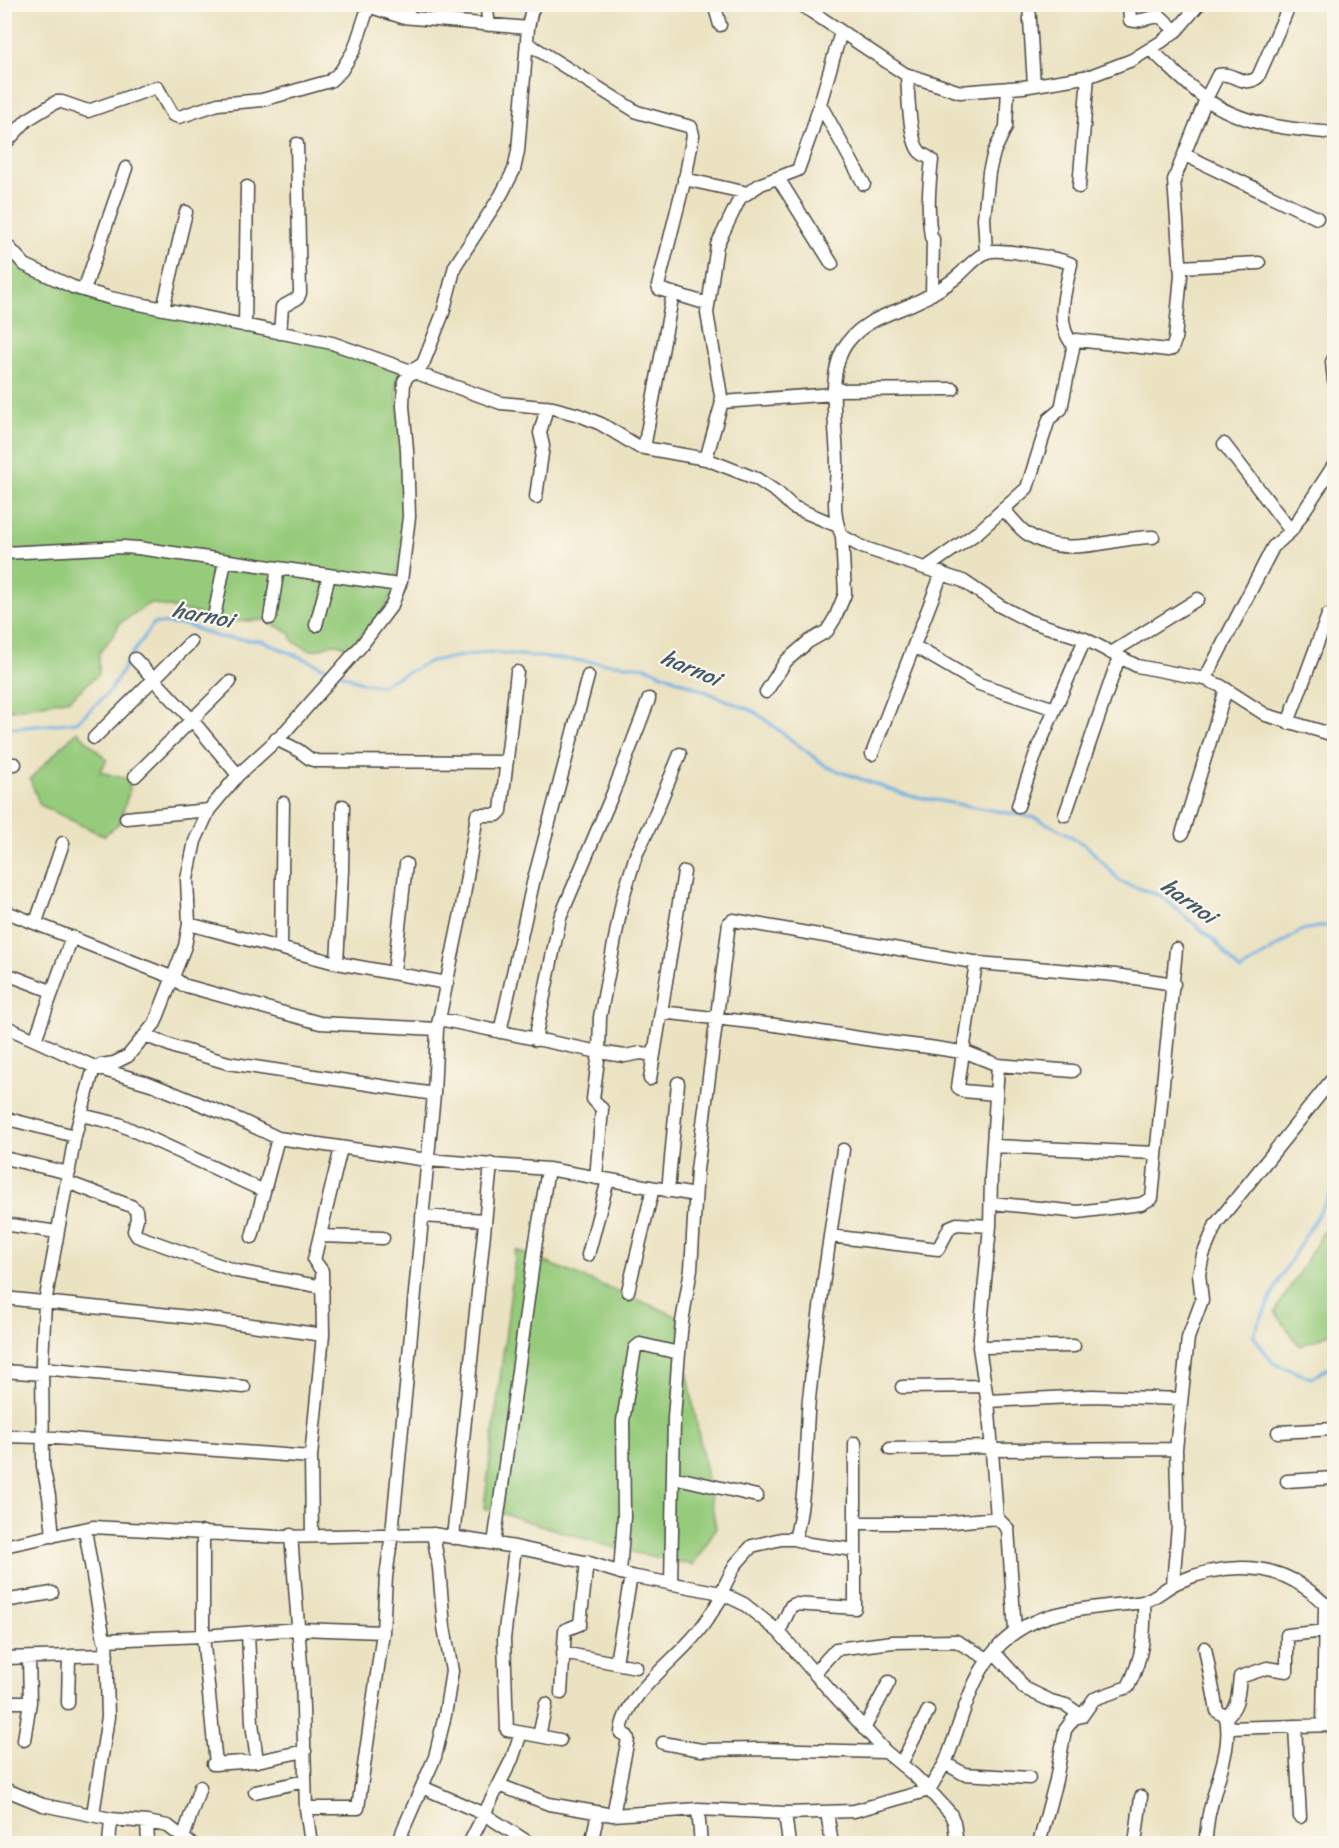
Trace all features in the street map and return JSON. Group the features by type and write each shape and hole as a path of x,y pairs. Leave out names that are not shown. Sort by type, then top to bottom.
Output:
{"street":[{"path":"486,4 489,25"},
{"path":"53,1536 43,1466 42,1437 45,1304 75,1136 93,1071 128,1056 155,1023 185,946 189,924 187,879 195,841 209,810 238,775 279,737 361,646 392,605 399,585 409,517 403,406 404,381 413,370 423,364 443,313 455,266 501,195 514,170 518,151 528,28 535,4"},
{"path":"714,4 720,25"},
{"path":"800,4 907,75 960,92 1034,85 1088,76 1132,60 1176,31 1199,4"},
{"path":"1029,4 1034,85"},
{"path":"1129,4 1130,20 1160,16 1176,31"},
{"path":"926,568 978,532 1027,489 1049,419 1061,408 1073,345 1076,340 1172,349 1175,340 1180,267 1174,180 1218,75 1224,73 1246,82 1258,77 1290,4"},
{"path":"4,145 27,120 56,102 88,111 157,87 173,115 179,117 218,104 262,100 330,81 341,71 354,50 365,6 489,25 528,28"},
{"path":"706,459 722,402 707,313 717,245 740,198 761,184 798,170 841,32"},
{"path":"527,43 637,112 691,127 693,135 658,286 659,289 708,304"},
{"path":"1150,49 1206,99 1247,120 1335,133"},
{"path":"907,75 910,117 916,146 920,152 932,160 928,190 928,221 930,237 933,239 932,294"},
{"path":"1079,187 1088,76"},
{"path":"986,252 984,218 989,172 994,152 1006,127 1008,88"},
{"path":"820,104 864,184"},
{"path":"280,333 282,308 298,298 300,293 297,144"},
{"path":"1185,155 1317,218"},
{"path":"84,290 126,168"},
{"path":"684,178 748,193"},
{"path":"778,178 832,264"},
{"path":"245,326 247,187"},
{"path":"163,309 186,212"},
{"path":"4,242 25,265 84,290 110,298 332,343 501,403 547,407 579,415 601,424 644,448 706,459 757,479 778,493 793,507 840,531 862,547 963,581 1000,606 1029,621 1085,639 1137,666 1205,679 1226,689 1266,715 1335,735"},
{"path":"766,692 786,661 808,642 827,631 845,594 840,531 834,512 837,456 833,410 839,360 848,342 874,319 932,294 956,278 986,252 1000,250 1070,262 1062,305 1069,341 1073,345"},
{"path":"1180,267 1259,263"},
{"path":"644,448 673,294"},
{"path":"1335,358 1332,362 1335,381"},
{"path":"722,402 835,392 953,389"},
{"path":"536,497 543,446 540,433 547,407"},
{"path":"1224,444 1291,531"},
{"path":"1205,679 1273,547 1291,531 1335,465"},
{"path":"1004,510 1026,533 1048,542 1076,548 1153,537"},
{"path":"4,553 123,547 399,585"},
{"path":"215,612 225,561"},
{"path":"270,618 278,568"},
{"path":"872,754 942,573"},
{"path":"316,625 329,576"},
{"path":"1065,815 1115,655 1198,599"},
{"path":"1288,723 1328,615"},
{"path":"1018,806 1036,753 1085,639"},
{"path":"94,738 190,642"},
{"path":"914,646 979,684 1055,709"},
{"path":"135,658 192,720 238,775"},
{"path":"306,1808 358,1808 383,1632 386,1577 434,1094 438,1024 461,913 477,815 497,814 501,811 517,672"},
{"path":"500,1032 533,883 588,676"},
{"path":"135,776 230,682"},
{"path":"1182,834 1226,689"},
{"path":"535,1040 560,918 614,794 649,699"},
{"path":"279,737 310,759 317,761 507,762"},
{"path":"588,1255 602,1179 602,1109 593,1099 599,1052 600,1017 623,897 636,855 680,754"},
{"path":"281,948 283,802"},
{"path":"337,963 343,806"},
{"path":"126,818 209,810"},
{"path":"36,922 63,843"},
{"path":"394,972 406,864"},
{"path":"650,1079 684,872"},
{"path":"4,911 174,978 183,985 320,1023 438,1024 500,1032 625,1056 641,1053 654,1055"},
{"path":"671,1584 675,1405 679,1353 691,1269 695,1195 729,923 733,920 976,962 1115,975 1174,984"},
{"path":"189,924 337,963 447,982"},
{"path":"35,1040 72,937"},
{"path":"992,1203 1078,1212 1150,1201 1176,949"},
{"path":"976,962 958,1086 963,1091 996,1094"},
{"path":"4,973 51,992"},
{"path":"661,1012 775,1025 962,1052 998,1065 1073,1071"},
{"path":"4,1026 98,1068 151,1084 278,1138 428,1160 548,1169 695,1195"},
{"path":"146,1036 228,1063 434,1094"},
{"path":"998,1065 992,1203 979,1347 987,1401 998,1518 1008,1529 1015,1631"},
{"path":"1173,1584 1178,1526 1176,1449 1188,1338 1202,1300 1199,1274 1203,1255 1216,1224 1335,1077"},
{"path":"668,1191 678,1083"},
{"path":"81,1115 119,1124 264,1191"},
{"path":"4,1118 75,1136"},
{"path":"252,1237 278,1138"},
{"path":"993,1146 1156,1153"},
{"path":"312,1535 311,1457 323,1335 322,1271 314,1260 341,1148"},
{"path":"795,1539 801,1518 815,1348 843,1150"},
{"path":"4,1158 68,1178 131,1206 136,1210 134,1231 137,1236 236,1271 323,1287"},
{"path":"453,1538 491,1164"},
{"path":"494,1544 548,1169"},
{"path":"628,1291 653,1188"},
{"path":"422,1216 485,1220"},
{"path":"4,1224 57,1232"},
{"path":"830,1236 938,1249 950,1227 957,1224 990,1226"},
{"path":"320,1236 383,1238"},
{"path":"4,1298 209,1319 323,1335"},
{"path":"616,1662 626,1574 623,1421 635,1348 640,1344 679,1353"},
{"path":"979,1347 1074,1346"},
{"path":"4,1371 42,1371 244,1387"},
{"path":"902,1387 985,1386"},
{"path":"987,1401 1092,1396 1181,1399"},
{"path":"1278,1432 1335,1429"},
{"path":"4,1436 311,1457"},
{"path":"779,1632 791,1606 795,1604 855,1608 855,1443"},
{"path":"890,1449 1176,1449"},
{"path":"673,1477 757,1496"},
{"path":"1287,1481 1335,1478"},
{"path":"856,1523 942,1523 998,1518"},
{"path":"4,1546 93,1527 279,1537 433,1534 515,1547 722,1594 744,1604 779,1632 886,1752 929,1790 950,1814 954,1822 957,1844"},
{"path":"85,1530 107,1655 108,1717 93,1814"},
{"path":"203,1532 203,1636 215,1764 257,1761 305,1751"},
{"path":"399,1844 435,1757 452,1671 444,1627 439,1568 433,1534"},
{"path":"291,1535 303,1677 306,1808 310,1844"},
{"path":"614,1815 628,1739 621,1733 621,1727 630,1705 706,1623 735,1565 752,1546 781,1539 795,1539 809,1544 855,1550"},
{"path":"515,1547 504,1639 507,1730 560,1740"},
{"path":"561,1693 565,1630 580,1624 587,1562"},
{"path":"499,1785 549,1804 614,1815 698,1809 785,1813 854,1811 929,1790 945,1763 963,1711 991,1655 1015,1631 1038,1619 1059,1612 1144,1602 1173,1584 1201,1572 1240,1567 1278,1574 1303,1585 1330,1604 1326,1630 1329,1725 1227,1723 1217,1711 1205,1648"},
{"path":"4,1601 52,1593"},
{"path":"1040,1844 1056,1780 1065,1730 1074,1718 1082,1716 1094,1699 1128,1687 1136,1672 1144,1640 1144,1602"},
{"path":"106,1640 299,1629 383,1632"},
{"path":"1205,1844 1209,1810 1227,1752 1227,1723 1237,1702 1240,1677 1267,1668 1287,1671 1287,1635 1326,1630"},
{"path":"248,1633 252,1723 257,1761"},
{"path":"814,1673 836,1649 893,1642 956,1641 991,1655 1015,1676 1024,1688 1051,1701 1066,1705 1082,1716"},
{"path":"563,1653 636,1667"},
{"path":"4,1658 107,1655"},
{"path":"68,1703 69,1657"},
{"path":"24,1740 30,1702 29,1658"},
{"path":"864,1728 890,1682"},
{"path":"4,1702 30,1702"},
{"path":"538,1736 546,1704"},
{"path":"901,1764 927,1711"},
{"path":"1295,1726 1300,1816"},
{"path":"469,1844 512,1759 521,1733"},
{"path":"663,1743 701,1750 886,1752"},
{"path":"945,1763 964,1774 1029,1778"},
{"path":"255,1792 306,1781"},
{"path":"4,1789 44,1804 111,1819 168,1826 187,1841 200,1786"},
{"path":"422,1787 484,1814 531,1844"},
{"path":"1135,1844 1141,1797"},
{"path":"698,1809 701,1844"},
{"path":"827,1812 832,1844"},
{"path":"591,1844 598,1813"},
{"path":"785,1813 789,1844"},
{"path":"109,1844 111,1819"},
{"path":"147,1822 148,1844"}],"green space":[{"path":"4,249 82,295 323,345 400,371 396,383 404,500 400,562 393,588 383,610 349,648 334,644 311,650 293,641 290,633 265,620 206,623 197,613 150,603 119,624 115,633 99,653 99,674 70,699 5,711"},
{"path":"77,731 107,760 100,772 127,779 130,789 119,823 104,836 40,805 30,779"},
{"path":"1334,1215 1334,1332 1300,1346 1275,1312"},
{"path":"516,1250 677,1316 716,1528 693,1565 622,1550 484,1508"}],"waterway":[{"name":"harnoi","path":"4,726 15,728 77,722 110,691 154,623 186,625 218,637 262,641 335,672"},
{"name":"harnoi","path":"341,674 363,683 381,685 431,661 488,652 646,667 755,712 827,767 906,795 1036,818 1066,833 1089,848 1121,882 1161,896 1215,941 1240,971 1302,930 1334,924"},
{"name":"harnoi","path":"1334,1188 1283,1273 1253,1335 1273,1363 1311,1378 1334,1365"}]}
